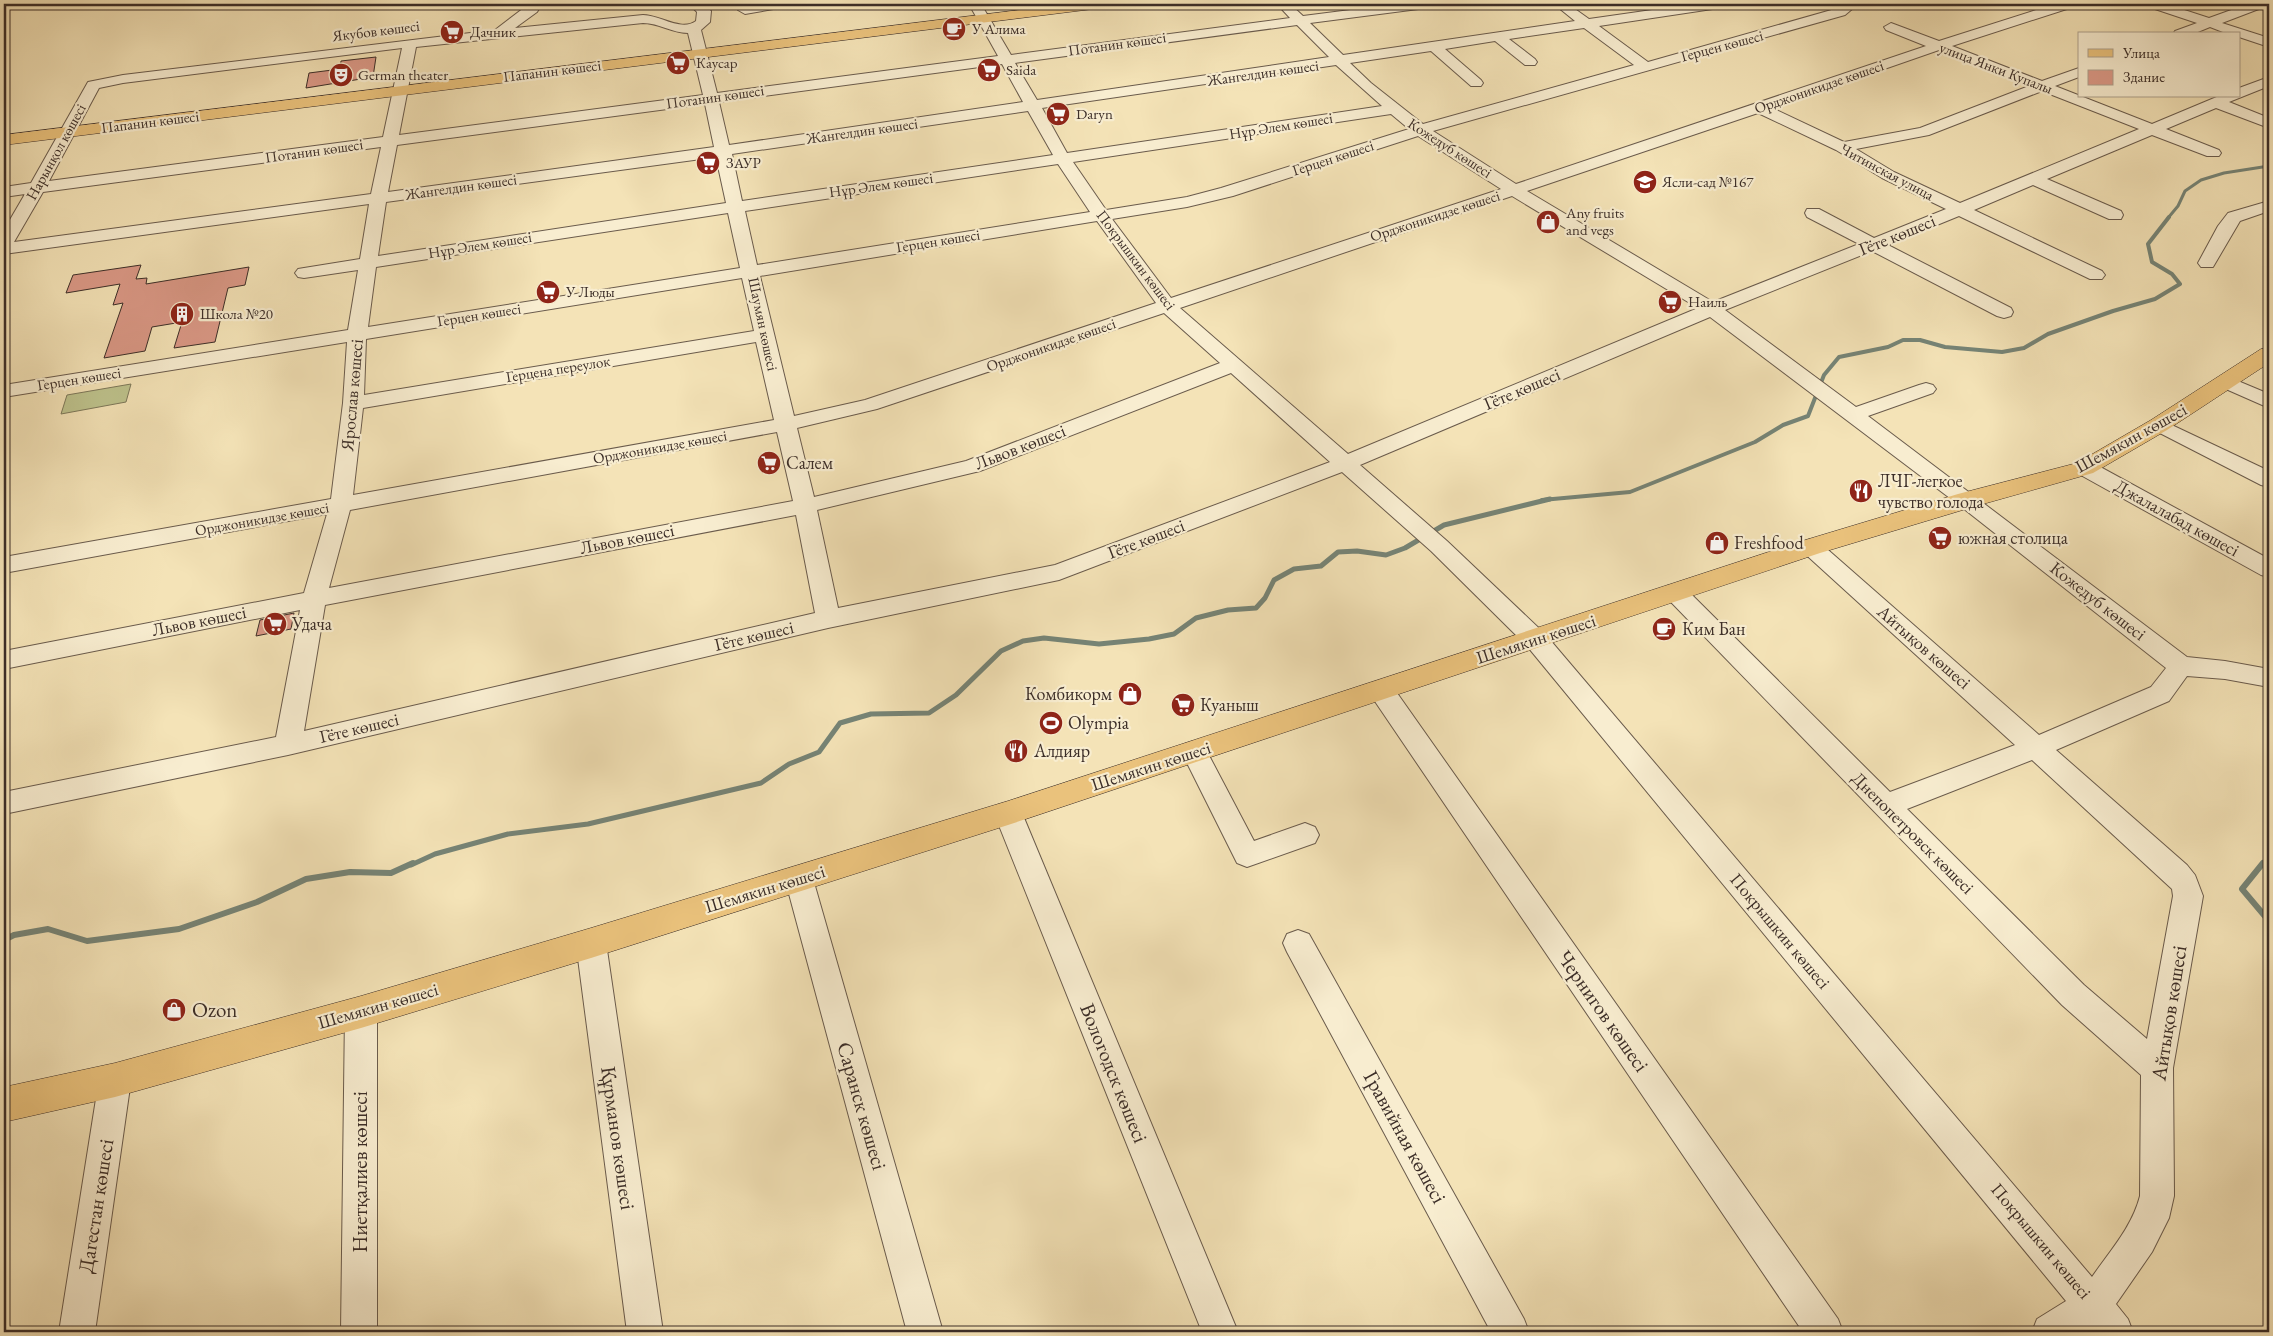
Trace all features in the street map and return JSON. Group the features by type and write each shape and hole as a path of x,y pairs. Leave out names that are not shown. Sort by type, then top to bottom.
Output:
{"main road":[{"name":"Папанин көшесі","path":"4,140 699,53 979,11 1101,4"},
{"name":"Шемякин көшесі","path":"4,1105 115,1080 361,1012 592,943 1008,813 1811,548 1967,500 2085,468 2159,425 2269,354"}],"street":[{"path":"500,33 532,10 535,4"},
{"name":"Шаумян көшесі","path":"696,4 704,11 698,26 699,53 737,206 764,335 805,506 828,619"},
{"path":"745,10 780,4"},
{"name":"Кожедуб көшесі","path":"1283,4 1392,109 1420,130 1514,190 1712,309 1967,500 2181,666"},
{"name":"Потанин көшесі","path":"4,192 1426,4"},
{"path":"1560,4 1646,67"},
{"name":"Жангелдин көшесі","path":"4,249 723,151 1719,4"},
{"name":"Герцен көшесі","path":"4,391 1100,214 1187,202 1227,192 1420,130 1840,12 1846,9 1848,4"},
{"name":"Орджоникидзе көшесі","path":"4,565 786,424 898,397 1759,108 1938,46 2068,4"},
{"path":"2154,4 2238,32"},
{"path":"2185,32 2259,4"},
{"name":"Покрышкин көшесі","path":"979,11 1063,159 1100,214 1168,306 1344,464 1427,535 1536,640 2094,1304 2115,1332"},
{"name":"Якубов көшесі","path":"92,86 123,79 500,33 653,19 678,29 698,26"},
{"name":"улица Янки Купалы","path":"1891,27 2212,154"},
{"path":"2240,33 2269,43"},
{"path":"1498,37 1530,62"},
{"name":"Ярослав көшесі","path":"288,745 314,599 341,504 357,334 378,198 410,43"},
{"path":"1435,47 1476,83"},
{"path":"1842,148 1924,132 2078,72"},
{"path":"2240,93 2269,81"},
{"name":"Нарынқол көшесі","path":"4,244 37,188 92,86"},
{"path":"2225,99 2269,122"},
{"name":"Гёте көшесі","path":"4,803 288,745 828,619 1059,572 1344,464 1712,309 1961,209 2225,99"},
{"name":"Читинская улица","path":"1759,108 1842,148 1888,175 2096,275"},
{"name":"Нұр Әлем көшесі","path":"304,272 1392,109"},
{"path":"2033,179 2115,215"},
{"path":"2207,263 2234,217 2269,206"},
{"path":"1813,213 2004,312"},
{"name":"Герцена переулок","path":"352,403 764,335"},
{"name":"Львов көшесі","path":"4,660 805,506 972,466 1234,365"},
{"path":"2226,382 2269,402"},
{"path":"1854,414 1926,389"},
{"path":"2159,425 2269,480"},
{"name":"Джалалабад көшесі","path":"2085,468 2269,569"},
{"name":"Айтықов көшесі","path":"1811,548 2037,748 2177,874 2185,884 2188,896 2157,1068 2157,1196 2152,1218 2140,1240 2094,1304 2050,1332"},
{"name":"Днепопетровск көшесі","path":"1675,592 2073,995 2157,1068"},
{"path":"1886,805 2037,748 2160,694 2181,666 2225,670 2269,678"},
{"name":"Чернигов көшесі","path":"1381,690 1825,1332"},
{"path":"1194,752 1247,855 1305,835"},
{"name":"Вологодск көшесі","path":"1008,813 1220,1332"},
{"name":"Саранск көшесі","path":"799,879 925,1332"},
{"name":"Құрманов көшесі","path":"592,943 645,1332"},
{"name":"Гравийная көшесі","path":"1298,943 1511,1332"},
{"name":"Ниетқалиев көшесі","path":"359,1332 361,1012"},
{"name":"Дагестан көшесі","path":"77,1332 115,1080"}],"green space":[{"path":"131,384 126,402 61,414 67,395"}],"building":[{"name":"German theater","path":"376,57 373,77 306,88 309,73 340,69 341,61"},
{"name":"Школа №20","path":"141,265 136,279 147,278 146,284 249,267 245,285 228,288 215,342 174,348 182,322 152,327 145,351 104,358 123,303 113,305 120,284 66,293 73,275"},
{"name":"Удача","path":"294,613 291,629 256,636 260,620"}],"waterway":[{"path":"2168,218 2178,206 2185,191 2201,180 2224,173 2269,166"},
{"path":"1548,499 1630,492 1755,442 1783,425 1808,416 1824,375 1839,357 1888,347 1903,340 1920,340 1945,347 2002,352 2024,348 2048,334 2113,311 2155,299 2180,284 2172,274 2152,262 2148,244 2169,217"},
{"path":"411,865 435,854 508,834 588,824 761,783 789,764 819,752 840,723 871,714 929,713 956,695 1001,651 1023,641 1044,638 1099,644 1149,639 1174,634 1196,618 1228,610 1256,608 1265,598 1274,580 1294,569 1321,566 1338,552 1357,551 1386,555 1405,548 1444,525 1548,499"},
{"path":"1542,500 1548,499"},
{"path":"2262,865 2269,856"},
{"path":"4,940 14,935 48,929 87,941 179,929 257,902 306,879 350,872 391,873 413,863"},
{"path":"2263,863 2242,889 2269,921"}],"place":[{"name":"У Алима","path":"954,29"},
{"name":"Дачник","path":"452,32"},
{"name":"Каусар","path":"678,63"},
{"name":"Saida","path":"989,70"},
{"name":"German theater","path":"341,75"},
{"name":"Daryn","path":"1058,114"},
{"name":"ЗАУР","path":"708,163"},
{"name":"Ясли-сад №167","path":"1645,182"},
{"name":"Any fruits and vegs","path":"1548,222"},
{"name":"У Люды","path":"548,292"},
{"name":"Наиль","path":"1670,302"},
{"name":"Школа №20","path":"182,314"},
{"name":"Салем","path":"769,463"},
{"name":"ЛЧГ-легкое чувство голода","path":"1861,491"},
{"name":"южная столица","path":"1940,538"},
{"name":"Freshfood","path":"1717,543"},
{"name":"Удача","path":"275,624"},
{"name":"Ким Бан","path":"1664,629"},
{"name":"Комбикорм","path":"1130,694"},
{"name":"Куаныш","path":"1183,705"},
{"name":"Olympia","path":"1051,723"},
{"name":"Алдияр","path":"1016,751"},
{"name":"Ozon","path":"174,1010"}]}
